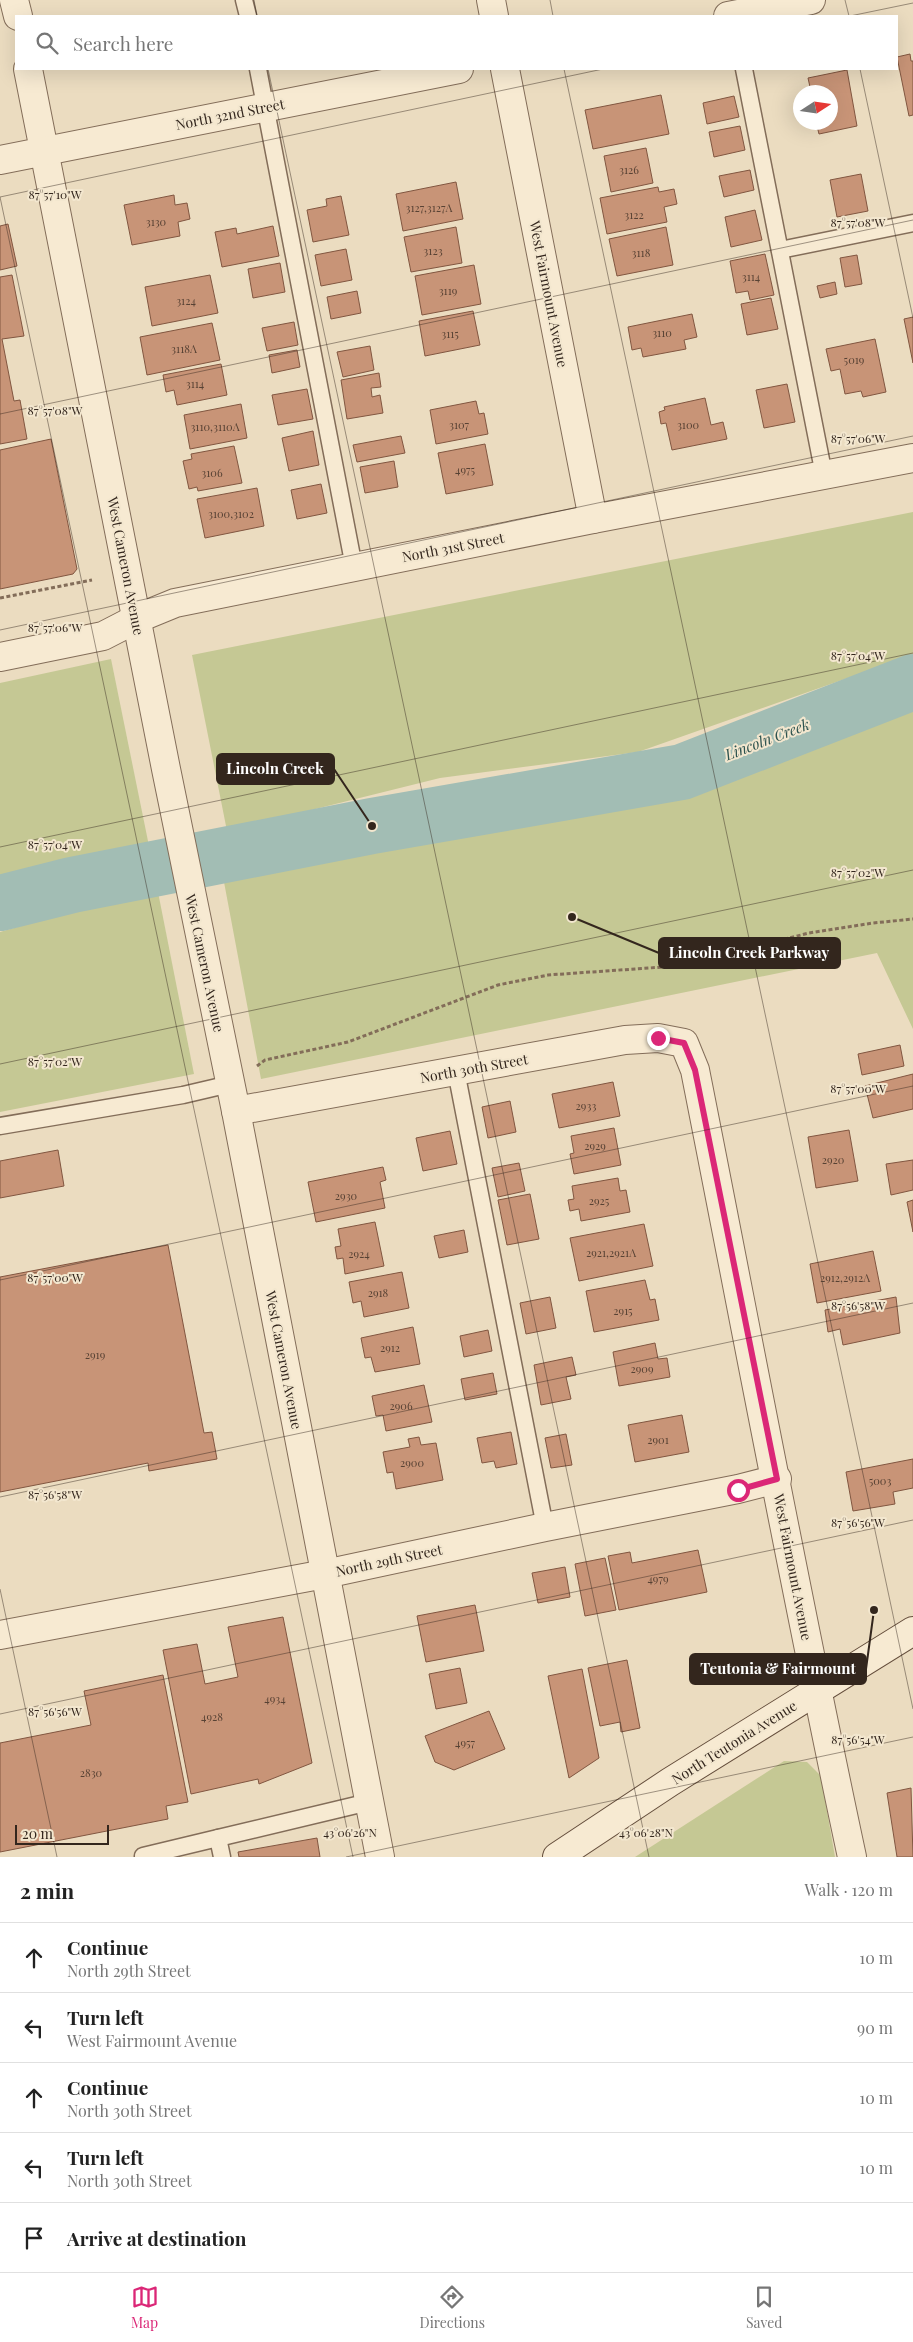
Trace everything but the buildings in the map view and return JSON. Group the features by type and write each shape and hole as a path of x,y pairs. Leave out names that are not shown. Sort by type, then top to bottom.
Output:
{"street":[{"path":"14,0 18,15"},
{"path":"491,0 494,15"},
{"path":"732,12 812,0"},
{"name":"West Cameron Avenue","path":"28,70 136,619 236,1111 380,1857"},
{"name":"North 32nd Street","path":"0,160 455,70"},
{"name":"West Fairmount Avenue","path":"505,70 593,519"},
{"name":"North 31st Street","path":"0,657 103,636 136,619 175,603 593,519 913,458"},
{"name":"North 30th Street","path":"236,1111 625,1040 658,1038 684,1043 695,1070"},
{"name":"West Fairmount Avenue","path":"695,1070 777,1479 816,1691 852,1857"},
{"name":"North 29th Street","path":"0,1635 326,1574 545,1527 738,1490 777,1479"},
{"name":"North Teutonia Avenue","path":"557,1857 670,1782 913,1630"}],"lane":[{"path":"244,0 248,15"},
{"path":"258,70 354,567"},
{"path":"744,70 824,475"},
{"path":"780,250 913,223"},
{"path":"456,1071 545,1527"},
{"path":"0,1126 183,1095 230,1084"},
{"path":"143,1856 369,1802"},
{"path":"218,1838 222,1857"}],"path":[{"path":"0,598 92,580"},
{"path":"230,1084 265,1060 348,1042 498,985 548,975 678,966 809,933 873,922 913,919"}],"green space":[{"path":"913,512 913,655 638,752 440,778 227,831 192,655"},
{"path":"111,659 149,846 0,882 0,683"},
{"path":"913,708 913,1029 877,953 261,1079 224,882 705,786"},
{"path":"157,887 194,1074 0,1112 0,932"},
{"path":"784,1761 807,1762 821,1776 835,1857 635,1857"}],"waterway":[{"name":"Lincoln Creek","path":"0,903 72,885 372,826 682,772 913,682"}],"place":[{"name":"Lincoln Creek","path":"372,826"},
{"name":"Lincoln Creek Parkway","path":"572,917"},
{"name":"Teutonia & Fairmount","path":"874,1610"}],"route":[{"path":"658,1038 684,1043 695,1070 777,1479 738,1490"}]}
